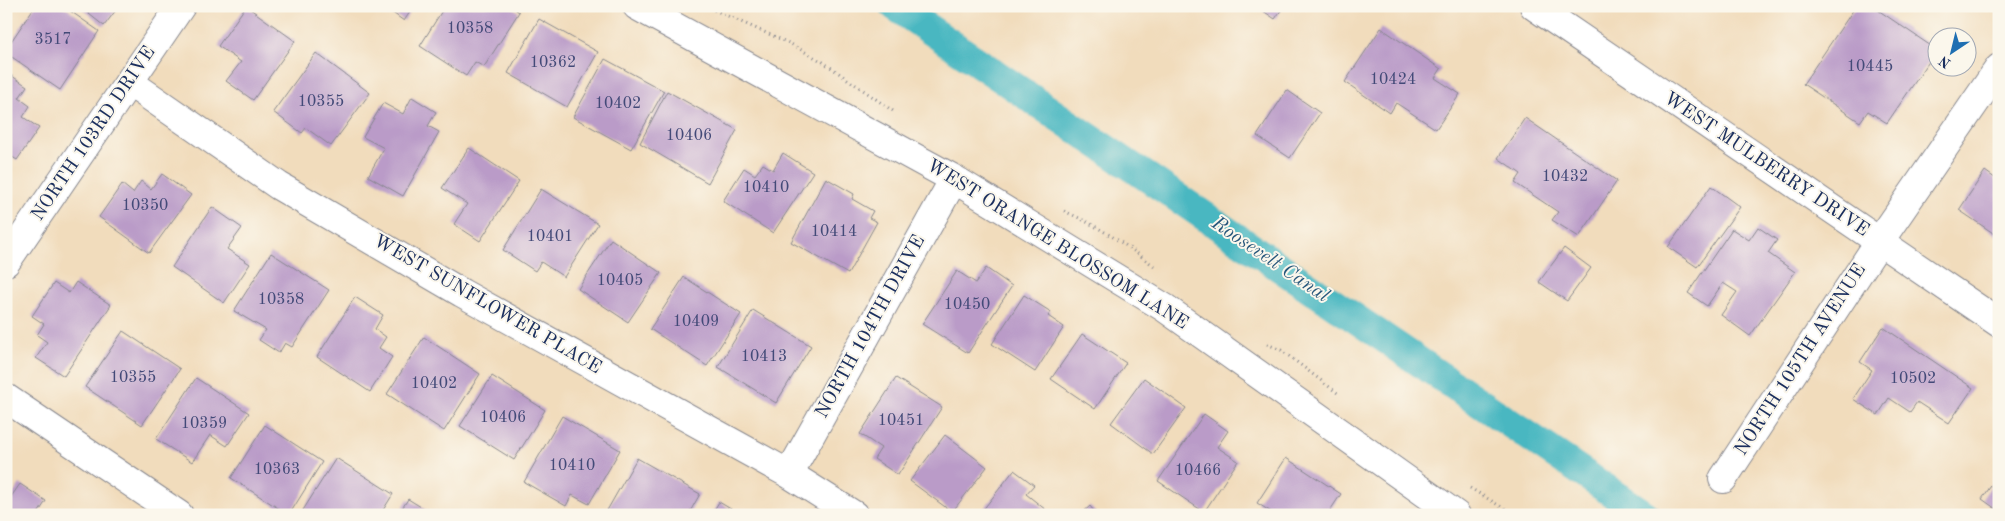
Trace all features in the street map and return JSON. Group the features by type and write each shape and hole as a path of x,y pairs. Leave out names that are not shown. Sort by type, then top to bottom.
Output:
{"street":[{"name":"NORTH 103RD DRIVE","path":"6,262 181,6"},
{"name":"WEST ORANGE BLOSSOM LANE","path":"637,6 954,179 1164,308 1454,514"},
{"name":"WEST MULBERRY DRIVE","path":"1534,6 1999,323"},
{"name":"NORTH 105TH AVENUE","path":"1723,479 1878,242 1999,68"},
{"name":"WEST SUNFLOWER PLACE","path":"129,82 279,186 462,293 789,474 854,515"},
{"name":"NORTH 104TH DRIVE","path":"789,474 954,179"},
{"path":"6,398 163,506 179,515"}],"building":[{"path":"35,6 63,6 99,31 60,90 6,53 6,49"},
{"path":"79,6 119,6 104,26"},
{"path":"246,6 295,41 253,100 226,81 241,62 218,46"},
{"path":"383,6 414,6 404,21"},
{"path":"445,6 511,6 519,12 484,67 475,62 466,76 420,46"},
{"path":"1256,6 1284,6 1275,19"},
{"path":"1856,6 1872,6 1928,44 1928,63 1887,123 1868,111 1860,122 1803,84"},
{"path":"539,19 598,52 567,107 508,73"},
{"path":"1381,28 1441,69 1435,78 1460,94 1436,129 1396,103 1390,113 1345,82"},
{"path":"316,53 370,93 331,146 306,128 302,133 273,112"},
{"path":"605,59 664,91 631,149 573,117"},
{"path":"6,72 27,86 19,98 30,106 23,117 39,128 17,160 6,153"},
{"path":"1287,90 1320,113 1290,158 1257,136"},
{"path":"667,91 737,130 708,183 640,143"},
{"path":"412,97 436,112 428,126 439,132 403,196 368,176 384,148 363,137 383,103 403,114"},
{"path":"1525,118 1617,181 1579,237 1552,220 1558,212 1515,183 1521,174 1498,158"},
{"path":"469,148 519,181 480,241 454,224 467,204 442,188"},
{"path":"783,153 813,172 773,233 723,201 744,168 755,175 763,164 773,170"},
{"path":"1985,171 1999,181 1999,237 1959,210"},
{"path":"162,174 191,195 149,253 99,217 122,184 133,193 141,181 151,189"},
{"path":"826,178 854,194 852,199 873,211 869,218 877,222 848,274 791,242"},
{"path":"1711,186 1740,207 1697,267 1668,247"},
{"path":"541,189 598,224 564,277 541,262 535,271 503,250"},
{"path":"212,207 242,228 227,249 250,264 224,303 172,267"},
{"path":"1758,227 1777,240 1768,253 1795,272 1750,336 1721,315 1737,292 1723,283 1707,306 1688,293 1732,229 1749,240"},
{"path":"611,239 661,273 628,322 578,289"},
{"path":"1564,248 1591,268 1567,301 1539,282"},
{"path":"271,253 329,290 292,347 285,343 279,353 259,340 266,330 234,311"},
{"path":"986,268 1012,286 968,353 922,324 957,271 976,283"},
{"path":"684,277 741,314 707,366 650,329"},
{"path":"76,282 111,305 64,376 36,358 47,342 37,335 44,324 32,316 54,283 69,293"},
{"path":"1024,295 1051,312 1048,316 1064,327 1035,372 992,344"},
{"path":"355,297 383,315 375,329 386,337 379,348 392,357 370,392 317,357"},
{"path":"753,310 811,346 776,403 718,367"},
{"path":"1883,327 1973,388 1949,423 1917,402 1910,412 1889,398 1878,415 1853,399 1872,370 1860,362"},
{"path":"123,331 180,369 142,425 85,387"},
{"path":"1082,334 1126,363 1095,409 1051,379"},
{"path":"424,337 480,374 444,431 387,394"},
{"path":"492,376 545,410 514,460 460,426"},
{"path":"196,378 249,413 227,446 210,435 192,462 156,439"},
{"path":"896,378 942,407 898,475 874,459 881,448 860,434"},
{"path":"1144,378 1186,408 1153,454 1111,423"},
{"path":"1204,414 1228,431 1217,447 1238,461 1204,512 1158,481"},
{"path":"562,416 620,450 589,504 572,495 566,506 524,482"},
{"path":"265,425 322,462 289,515 231,478"},
{"path":"945,435 987,467 952,512 910,481"},
{"path":"336,458 393,494 380,515 300,515"},
{"path":"637,458 700,494 688,515 605,514"},
{"path":"1286,458 1341,494 1329,512 1334,515 1276,515 1257,503"},
{"path":"1014,470 1034,485 1026,494 1046,510 1042,515 979,515"},
{"path":"1999,474 1999,511 1982,499"},
{"path":"20,484 46,501 37,515 6,515 6,504"},
{"path":"408,499 434,515 398,515"},
{"path":"719,502 741,515 711,515"},
{"path":"1090,506 1097,515 1080,515"}],"waterway":[{"name":"Roosevelt Canal","path":"895,6 1645,515"}]}
